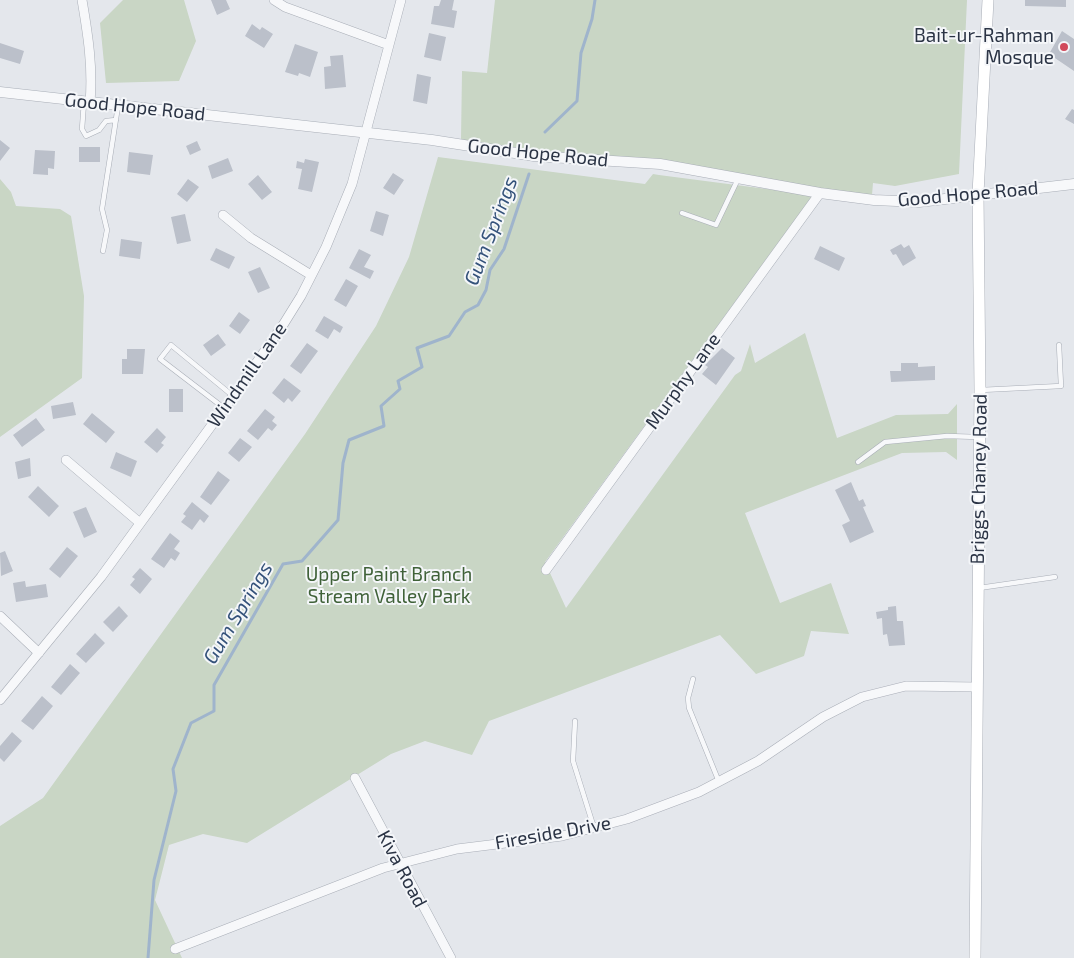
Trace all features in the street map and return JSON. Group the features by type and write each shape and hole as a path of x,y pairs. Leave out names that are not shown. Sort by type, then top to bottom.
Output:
{"main road":[{"name":"Briggs Chaney Road","path":"975,958 976,687 980,437 978,194 988,0"}],"street":[{"path":"82,0 91,52 92,74 87,103"},
{"path":"274,0 285,7 389,45"},
{"name":"Windmill Lane","path":"0,700 101,577 283,325 312,275 352,184 401,0"},
{"name":"Good Hope Road","path":"0,92 366,133 534,156 660,164 820,193 874,200 919,202 1074,184"},
{"name":"Murphy Lane","path":"546,570 820,193"},
{"path":"224,215 251,238 312,275"},
{"path":"66,460 140,523"},
{"path":"0,616 39,653"},
{"name":"Fireside Drive","path":"175,948 383,868 457,849 562,836 627,819 719,782 758,762 823,718 862,697 906,686 976,687"},
{"name":"Kiva Road","path":"355,778 399,864 451,958"}],"lane":[{"path":"87,103 82,129 86,136 99,130 106,121 116,120"},
{"path":"103,251 107,230 102,209 118,104"},
{"path":"682,213 716,225 738,179"},
{"path":"224,408 160,359 171,345 233,396"},
{"path":"980,390 1061,386 1059,345"},
{"path":"858,462 884,442 947,436 980,437"},
{"path":"978,588 1055,577"},
{"path":"693,678 688,698 690,708 719,782"},
{"path":"575,721 573,761 594,828"}],"green space":[{"path":"123,0 184,0 196,41 179,81 106,83 100,23"},
{"path":"495,0 967,0 959,174 895,186 873,183 872,195 461,140 462,71 487,73"},
{"name":"Upper Paint Branch Stream Valley Park","path":"438,157 645,184 653,174 813,195 545,562 566,608 735,375 741,371 750,344 755,363 805,333 837,438 896,415 948,414 957,404 957,460 946,452 902,453 745,513 780,603 831,583 849,634 811,631 804,656 756,674 720,635 489,721 472,755 425,741 391,754 247,843 203,834 169,845 155,900 182,958 0,958 0,826 43,798 305,434 376,326 409,257"},
{"path":"0,179 11,192 16,206 60,209 71,216 84,296 82,378 0,437"}],"building":[{"path":"211,0 226,0 230,9 217,15"},
{"path":"441,0 454,0 452,10 457,11 454,28 431,24 434,6 439,6"},
{"path":"1025,0 1066,0 1066,7 1025,6"},
{"path":"252,24 260,30 262,27 273,34 264,48 245,36"},
{"name":"Bait-ur-Rahman Mosque","path":"1062,31 1074,39 1074,71 1049,54"},
{"path":"429,33 446,37 441,61 424,57"},
{"path":"0,43 24,51 20,64 0,58"},
{"path":"295,44 318,52 310,77 299,73 298,76 285,72"},
{"path":"343,55 346,87 325,89 324,67 331,66 330,56"},
{"path":"417,74 431,77 427,104 413,101"},
{"name":"Bait-ur-Rahman Mosque","path":"1072,109 1074,110 1074,124 1065,119"},
{"path":"0,140 10,148 0,161"},
{"path":"197,141 201,150 190,155 186,146"},
{"path":"79,147 100,147 100,162 79,162"},
{"path":"35,150 55,151 54,169 48,168 48,175 33,174"},
{"path":"129,152 153,155 150,175 127,172"},
{"path":"228,158 233,171 212,179 208,166"},
{"path":"305,159 319,162 312,192 298,189 302,169 296,168 297,161 304,163"},
{"path":"393,173 404,180 394,195 383,188"},
{"path":"258,175 272,192 262,200 248,184"},
{"path":"188,179 199,187 187,202 177,194"},
{"path":"376,211 389,215 383,236 370,231"},
{"path":"185,214 191,241 177,244 171,217"},
{"path":"121,239 142,242 140,259 119,256"},
{"path":"901,244 904,248 909,245 916,258 903,266 896,254 893,255 890,250"},
{"path":"820,246 845,258 839,271 814,259"},
{"path":"216,248 235,257 229,269 210,260"},
{"path":"359,249 371,255 364,267 374,271 370,279 349,268"},
{"path":"260,267 270,288 258,293 248,272"},
{"path":"346,279 358,286 346,307 334,300"},
{"path":"239,312 250,320 240,334 229,326"},
{"path":"324,316 343,327 340,333 334,329 328,339 315,331"},
{"path":"218,334 226,345 211,356 203,345"},
{"path":"307,343 318,351 301,374 290,366"},
{"path":"722,348 735,358 716,385 702,374 708,367 705,365"},
{"path":"127,349 145,349 143,374 122,374 122,359 127,359"},
{"path":"901,363 918,363 918,367 935,366 935,380 891,382 890,371 901,371"},
{"path":"284,378 301,391 292,402 288,398 284,403 272,393"},
{"path":"169,389 183,389 183,412 169,412"},
{"path":"73,402 76,415 53,419 51,406"},
{"path":"265,409 275,417 272,421 277,425 272,431 268,428 258,440 247,431"},
{"path":"92,413 115,432 106,443 83,424"},
{"path":"36,418 45,430 22,447 13,435"},
{"path":"157,428 166,437 161,443 164,445 157,453 144,442"},
{"path":"240,438 252,447 239,462 228,453"},
{"path":"116,452 137,461 131,477 110,468"},
{"path":"30,458 31,476 18,479 15,462"},
{"path":"218,471 230,480 211,505 200,497"},
{"path":"851,482 859,501 863,499 866,506 863,507 874,532 850,543 842,525 850,521 835,490"},
{"path":"38,486 59,506 49,517 28,497"},
{"path":"192,502 209,516 204,523 200,519 192,530 181,522 186,516 183,514"},
{"path":"86,507 97,532 84,538 73,512"},
{"path":"170,533 180,541 174,549 180,553 175,561 171,558 164,568 151,559"},
{"path":"67,547 78,556 60,578 49,569"},
{"path":"5,551 13,571 1,576 0,553"},
{"path":"140,568 152,579 140,594 130,585 135,579 132,577"},
{"path":"25,581 26,587 46,584 48,597 16,602 13,583"},
{"path":"119,606 128,616 113,632 103,622"},
{"path":"896,606 897,621 903,621 905,645 889,646 887,634 883,635 882,618 877,619 876,612 888,610 888,607"},
{"path":"95,633 105,643 86,663 76,654"},
{"path":"70,664 80,673 61,695 51,687"},
{"path":"42,696 53,706 33,730 21,721"},
{"path":"12,732 22,741 4,762 0,758 0,746"}],"waterway":[{"name":"Gum Springs","path":"545,132 577,101 581,53 592,19 595,0"},
{"name":"Gum Springs","path":"148,958 154,880 176,791 173,769 191,723 214,711 214,685 283,564 302,561 338,520 343,463 349,440 384,426 381,406 400,389 398,381 422,367 417,348 449,336 465,312 478,305 486,290 490,270 504,249 529,174"}],"place":[{"name":"Bait-ur-Rahman Mosque","path":"1064,47"}]}
